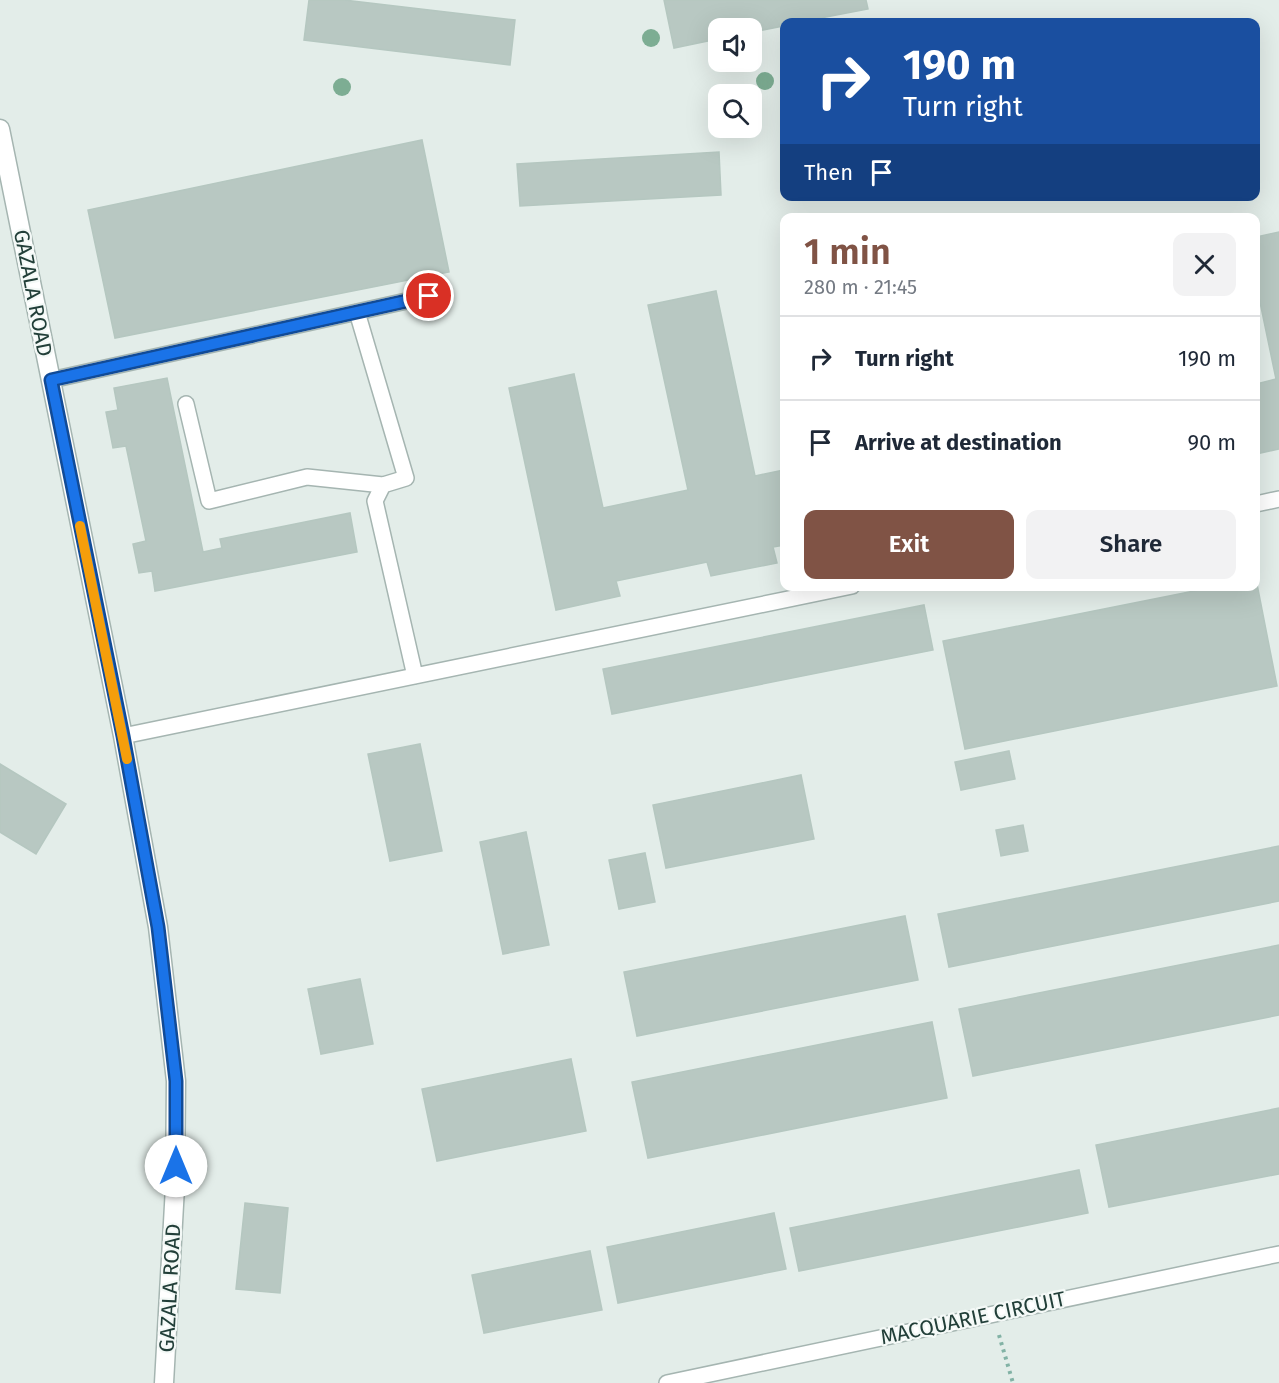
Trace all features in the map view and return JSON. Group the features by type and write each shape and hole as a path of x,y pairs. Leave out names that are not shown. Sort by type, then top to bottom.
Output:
{"street":[{"name":"GAZALA ROAD","path":"0,129 123,736 158,927 176,1081 175,1187 164,1383"}],"lane":[{"path":"51,380 429,296"},
{"path":"186,404 209,501 307,477 383,485 406,478 357,312"},
{"path":"383,485 375,501 415,676"},
{"path":"1260,503 1279,499"},
{"path":"123,736 828,591"},
{"name":"MACQUARIE CIRCUIT","path":"667,1383 1279,1254"}],"path":[{"path":"993,1314 1013,1383"}],"building":[{"path":"309,0 344,0 515,20 510,65 304,40"},
{"path":"664,0 866,0 868,9 821,18 780,18 780,27 762,30 762,18 708,18 708,41 674,48"},
{"path":"422,140 449,272 115,338 88,210"},
{"path":"719,152 721,195 520,206 517,164"},
{"path":"1279,232 1279,449 1260,453 1260,383 1276,379 1260,302 1260,236"},
{"path":"716,291 755,476 780,471 780,546 773,547 777,563 711,576 707,562 616,581 620,596 556,610 509,388 574,374 603,508 688,490 648,305"},
{"path":"167,378 203,552 222,548 220,539 350,513 357,552 155,591 152,571 139,573 133,544 146,541 126,446 113,448 106,412 118,410 114,388"},
{"path":"1194,591 1258,591 1277,686 965,749 943,641"},
{"path":"924,605 933,650 612,714 603,669"},
{"path":"420,744 442,851 390,861 368,754"},
{"path":"1009,751 1015,779 961,790 955,762"},
{"path":"0,764 66,804 36,854 0,832"},
{"path":"801,775 814,839 666,868 653,805"},
{"path":"1023,825 1028,851 1001,856 996,830"},
{"path":"526,832 549,945 503,954 480,842"},
{"path":"1279,846 1279,901 949,967 938,914"},
{"path":"645,853 655,902 619,909 609,860"},
{"path":"905,916 918,980 637,1036 624,972"},
{"path":"1279,945 1279,1015 973,1076 959,1009"},
{"path":"360,979 373,1044 321,1054 308,989"},
{"path":"932,1022 947,1098 648,1158 632,1082"},
{"path":"571,1059 586,1131 437,1161 422,1089"},
{"path":"1279,1108 1279,1174 1109,1207 1096,1145"},
{"path":"1079,1170 1088,1213 799,1271 790,1228"},
{"path":"245,1203 288,1208 280,1293 236,1289"},
{"path":"774,1213 786,1269 618,1303 607,1247"},
{"path":"590,1251 602,1310 484,1333 472,1275"}],"slow traffic":[{"path":"80,526 127,759"}],"route":[{"path":"176,1166 176,1081 158,927 123,736 51,380 429,296"}]}
